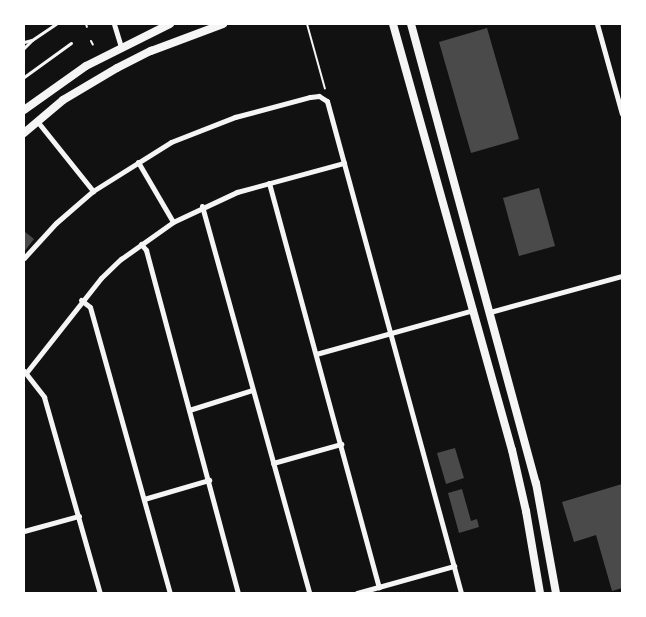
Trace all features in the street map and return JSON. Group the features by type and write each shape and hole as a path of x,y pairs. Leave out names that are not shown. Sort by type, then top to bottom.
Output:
{"street":[{"path":"114,24 121,46"},
{"path":"24,110 86,66 121,46 170,24"},
{"path":"24,133 63,100 117,68 151,51 224,24"},
{"path":"393,24 474,310 526,510 540,593"},
{"path":"411,24 536,483 556,593"},
{"path":"597,24 622,114"},
{"path":"24,258 56,223 93,191 171,142 235,117 310,96 319,96 327,101 461,593"},
{"path":"37,121 93,191"},
{"path":"138,162 173,222"},
{"path":"100,593 44,397 25,372 81,300 121,259 173,222 202,206 269,183 344,163"},
{"path":"269,183 379,587"},
{"path":"202,206 309,593"},
{"path":"142,244 146,250 238,593"},
{"path":"490,312 622,276"},
{"path":"81,300 90,307 170,593"},
{"path":"316,354 474,310"},
{"path":"189,410 252,390"},
{"path":"273,463 341,444"},
{"path":"144,499 209,480"},
{"path":"24,531 79,516"},
{"path":"357,593 454,566"}],"lane":[{"path":"24,48 32,40 56,24"},
{"path":"24,42 32,40"},
{"path":"24,76 71,43"}],"path":[{"path":"307,24 327,101"},
{"path":"91,41 93,45"}],"building":[{"path":"487,28 519,139 471,153 439,42"},
{"path":"539,188 555,246 519,256 503,198"},
{"path":"24,231 34,239 24,252"},
{"path":"455,448 464,478 446,484 437,453"},
{"path":"622,484 622,588 612,591 596,535 574,542 562,502"},
{"path":"462,489 471,521 477,519 479,527 459,533 448,493"}]}
